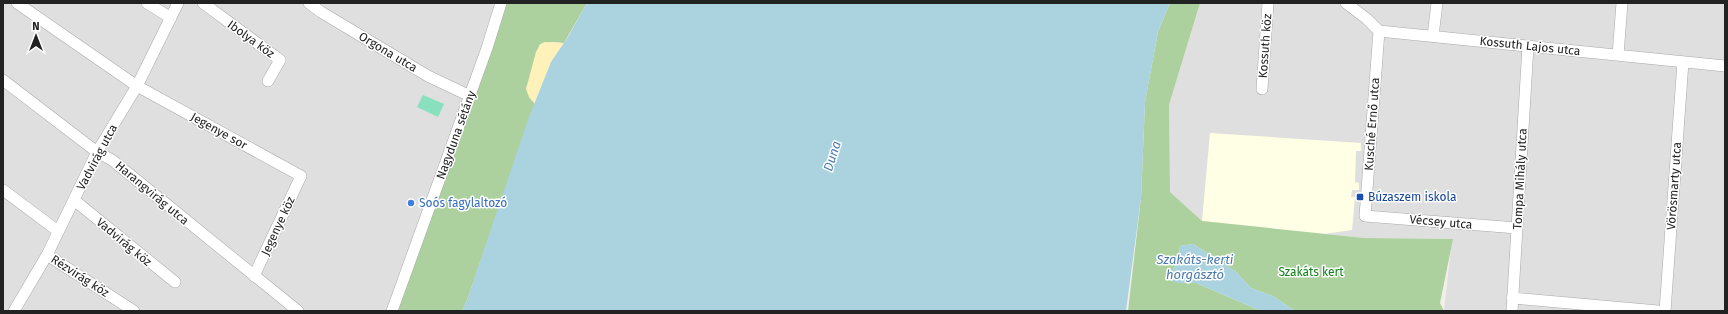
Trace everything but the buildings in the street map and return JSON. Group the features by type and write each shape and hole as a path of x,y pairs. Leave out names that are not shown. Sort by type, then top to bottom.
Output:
{"street":[{"name":"Jegenye sor","path":"17,3 137,86 302,176"},
{"path":"147,3 171,18"},
{"name":"Vadvirág utca","path":"14,311 47,255 97,152 137,86 178,3"},
{"name":"Ibolya köz","path":"203,3 280,60 268,81"},
{"name":"Orgona utca","path":"309,3 324,8 428,76 470,96"},
{"name":"Nagyduna sétány","path":"392,311 487,48 501,3"},
{"name":"Kossuth köz","path":"1262,89 1268,3"},
{"path":"1346,3 1367,19 1379,31"},
{"path":"1433,36 1436,3"},
{"path":"1618,55 1622,3"},
{"name":"Kossuth Lajos utca","path":"1379,31 1725,66"},
{"name":"Kusché Ernő utca","path":"1365,216 1379,31"},
{"name":"Tompa Mihály utca","path":"1512,311 1528,46"},
{"name":"Vörösmarty utca","path":"1665,311 1683,62"},
{"name":"Harangvirág utca","path":"3,80 97,152 112,160 298,311"},
{"name":"Jegenye köz","path":"254,276 302,176"},
{"path":"3,190 58,231"},
{"name":"Vadvirág köz","path":"74,200 175,282"},
{"name":"Vécsey utca","path":"1365,216 1517,228"},
{"name":"Rézvirág köz","path":"47,255 134,311"},
{"path":"1512,298 1658,311"}],"shaded area":[{"path":"3,3 507,3 395,311 3,311"},
{"path":"1200,3 1725,3 1725,311 1444,311 1452,239 1364,238 1202,221 1170,192 1169,105"},
{"path":"1210,133 1361,143 1361,151 1356,151 1355,182 1359,183 1359,190 1352,190 1351,197 1355,197 1352,230 1324,234 1202,221"}],"green space":[{"path":"507,3 587,3 564,43 552,42 540,44 539,46 529,97 535,104 462,311 395,311"},
{"name":"Szakáts kert","path":"1170,3 1200,3 1169,105 1170,192 1202,221 1364,238 1453,239 1440,303 1444,311 1295,311 1273,296 1251,288 1235,271 1193,244 1180,246 1179,261 1173,269 1179,283 1196,283 1261,311 1128,311 1141,198 1145,102 1158,32"},
{"path":"423,95 444,104 438,117 417,107"}],"sand":[{"path":"544,42 564,43 551,62 535,104 529,97 526,89 536,52 540,45"}],"water":[{"name":"Duna","path":"587,3 1170,3 1158,32 1145,102 1141,198 1126,311 462,311 529,117 551,62 568,37"},
{"name":"Szakáts-kerti horgásztó","path":"1193,244 1235,271 1251,288 1273,296 1295,311 1261,311 1196,283 1179,283 1169,280 1173,269 1179,261 1180,246"}],"place":[{"name":"Búzaszem iskola","path":"1360,197"},
{"name":"Soós fagylaltozó","path":"411,203"}]}
